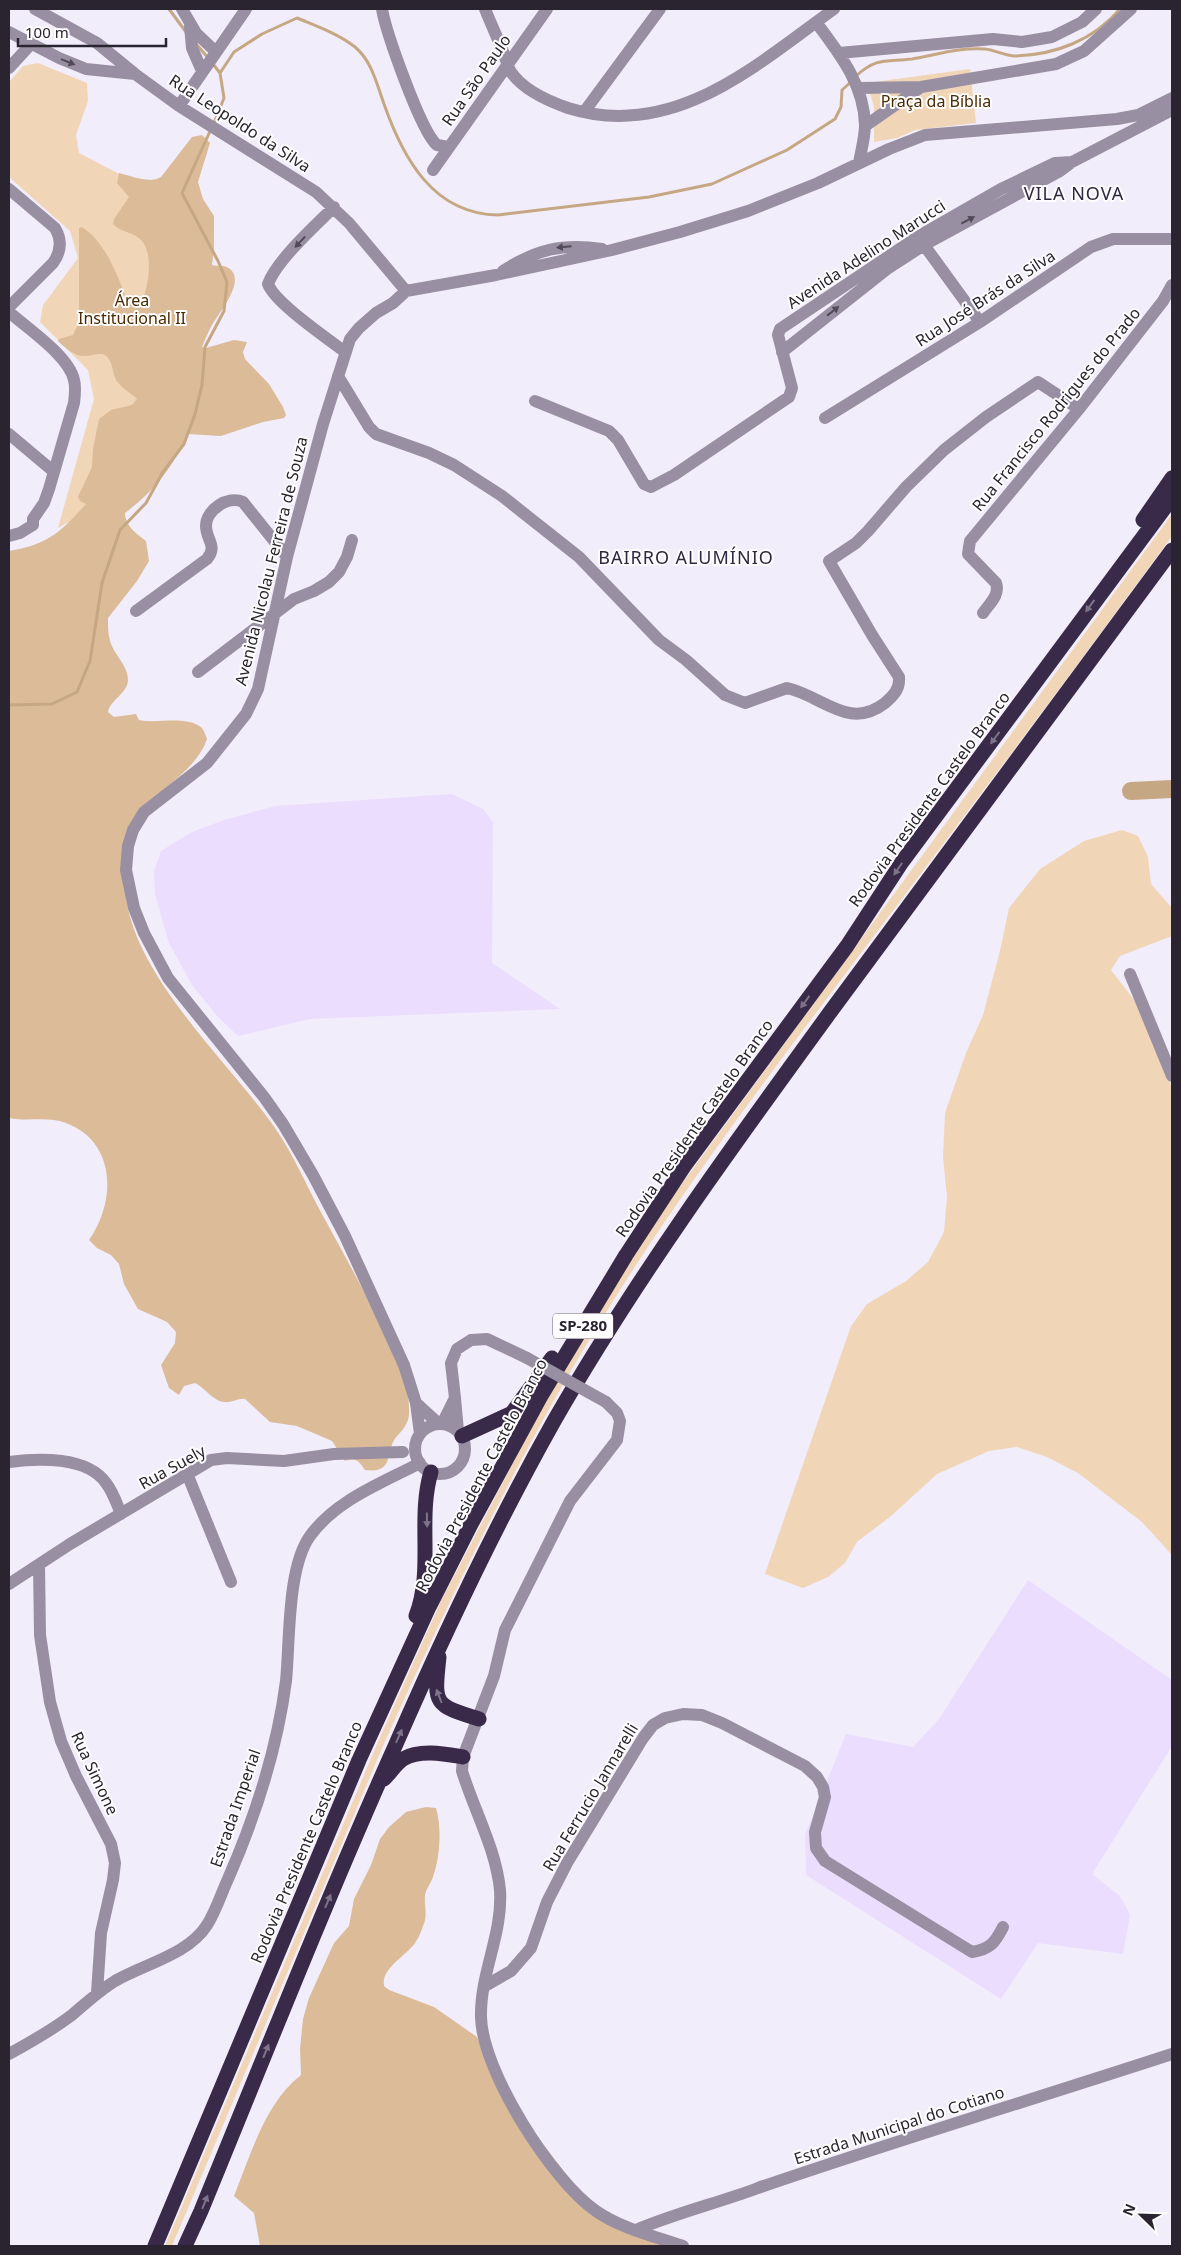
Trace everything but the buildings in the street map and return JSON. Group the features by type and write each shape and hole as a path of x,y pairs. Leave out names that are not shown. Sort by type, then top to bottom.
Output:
{"highway":[{"path":"1107,584 1132,536 1172,478"},
{"name":"Rodovia Presidente Castelo Branco","path":"155,2246 359,1760 429,1607 470,1526 542,1394 626,1255 685,1165 847,946 902,862 1172,498"},
{"name":"SP-280","path":"185,2246 202,2211 308,1948 441,1642 488,1547 554,1422 600,1343 764,1101 928,875 1008,774 1172,550"},
{"path":"460,1434 495,1423 516,1409 594,1296 626,1255"},
{"path":"359,1760 421,1602 426,1571 426,1489 422,1464"},
{"path":"441,1642 436,1686 438,1700 448,1708 479,1718"},
{"path":"377,1786 403,1760 417,1755 443,1754 463,1757"}],"street":[{"name":"Rua Leopoldo da Silva","path":"36,9 97,43 179,106 291,175 334,207 406,290"},
{"path":"182,9 190,26 215,51"},
{"path":"179,106 215,51 246,9"},
{"path":"382,9 392,46 427,131 434,143 449,147"},
{"path":"485,9 510,71 523,84 538,95 584,112 615,117 634,116 689,102 711,94 834,9"},
{"name":"Rua São Paulo","path":"433,170 547,9"},
{"path":"584,112 660,9"},
{"path":"839,54 992,39 1022,42 1052,37 1082,22 1096,9"},
{"path":"859,88 920,86 1056,64 1084,51 1131,9"},
{"path":"816,22 839,54 859,88 865,126 859,163"},
{"path":"190,26 192,48 202,71"},
{"path":"9,32 86,69 135,74"},
{"path":"9,68 31,44"},
{"path":"865,126 920,86"},
{"path":"406,290 496,275 612,250 680,232 748,210 818,183 925,135 1117,119 1138,115 1172,98"},
{"name":"Avenida Adelino Marucci","path":"782,352 887,269 924,244 1060,171 1072,162 1172,110"},
{"name":"Avenida Adelino Marucci","path":"535,401 608,431 618,440 644,484 651,487 674,475 789,397 792,388 778,335 780,329 918,236 1008,185 1055,163 1072,162"},
{"path":"9,189 52,224 59,236 60,246 58,255 53,263 9,307"},
{"path":"334,207 281,263 268,284 270,290 283,303 345,352"},
{"name":"Rua José Brás da Silva","path":"825,418 980,322 1091,247 1114,239 1172,239"},
{"path":"924,244 980,322"},
{"name":"Rua Francisco Rodrigues do Prado","path":"983,613 998,593 998,588 996,583 968,554 970,541 1163,301 1172,285"},
{"name":"Avenida Nicolau Ferreira de Souza","path":"406,290 393,303 376,313 359,328 350,339 345,352 323,424 287,557 258,689 246,714 207,763 144,812 133,830 128,846 126,870 134,908 144,933 168,978 264,1097 283,1124 313,1175 375,1299 404,1365 416,1403 418,1438"},
{"path":"9,312 64,361 74,379 74,403 44,503 32,519 33,525 20,533 9,536"},
{"path":"803,315 812,327"},
{"path":"338,376 369,427 376,434 429,453 454,465 534,519 579,557 659,640 686,660 715,688 734,700 746,703 754,702 787,688 832,708 858,715 867,714 879,708 897,692 900,684 899,677 828,561 856,543 906,487 944,450 986,417 1038,382 1078,408"},
{"path":"9,434 54,471"},
{"path":"136,610 207,559 212,553 213,547 206,524 212,512 228,500 238,499 243,502 287,557"},
{"path":"198,672 294,599 314,592 329,582 339,572 347,558 352,540"},
{"path":"1130,974 1172,1076"},
{"path":"418,1438 422,1464 446,1473 459,1465 465,1451 454,1398 452,1363 457,1349 471,1340 487,1339 527,1358 606,1402 617,1413 620,1421 617,1440 570,1501 510,1618 500,1646 494,1676 463,1757 462,1771 492,1855 500,1887 499,1925 484,1986 481,2016 484,2043 493,2066 534,2142 570,2186 594,2210 618,2224 684,2246"},
{"path":"404,1452 425,1429 440,1424 454,1398"},
{"path":"416,1403 440,1424 460,1434"},
{"name":"Rua Suely","path":"9,1584 121,1514 188,1476 211,1460 227,1458 284,1461 334,1454 404,1452 422,1464"},
{"path":"9,1462 50,1459 92,1469 106,1483 121,1514"},
{"name":"Estrada Imperial","path":"9,2054 39,2038 97,1993 123,1977 192,1941 207,1925 241,1850 268,1769 286,1682 296,1574 303,1548 310,1536 331,1514 346,1502 422,1464"},
{"path":"188,1476 231,1582"},
{"name":"Rua Simone","path":"39,1565 40,1635 50,1702 61,1742 110,1844 115,1863 101,1933 97,1993"},
{"name":"Rua Ferrucio Jannarelli","path":"484,1986 511,1971 531,1948 548,1902 567,1863 643,1738 653,1725 665,1718 683,1714 702,1715 722,1723 805,1766 817,1777 823,1787 824,1797 814,1832 816,1848 825,1860 972,1952 986,1950 997,1940 1003,1927"},
{"name":"Estrada Municipal do Cotiano","path":"636,2230 664,2218 730,2198 861,2153 1172,2054"}],"shaded area":[{"path":"452,794 483,809 493,822 492,963 560,1009 310,1019 238,1036 218,1017 192,985 169,943 155,894 154,871 161,851 192,832 224,820 275,806"},
{"path":"1028,1580 1172,1680 1172,1746 1092,1874 1120,1896 1130,1915 1123,1954 1038,1943 1001,1999 806,1875 805,1835 846,1734 913,1747 939,1719"}],"green space":[{"name":"Área Institucional II","path":"38,63 87,83 88,101 76,135 79,153 179,205 153,474 58,528 94,399 88,370 40,322 43,305 78,258 70,231 9,177 9,82 23,66"},
{"name":"Praça da Bíblia","path":"970,69 976,123 915,130 897,138 874,142 874,107 867,83"},
{"path":"202,135 210,143 198,182 203,199 214,216 212,265 230,269 234,275 235,282 225,306 212,325 202,347 206,348 234,340 247,342 243,352 245,359 269,384 286,415 284,418 263,422 221,436 187,434 182,446 162,478 125,513 129,526 146,541 149,561 137,581 108,618 110,641 126,670 128,680 125,689 109,708 108,712 114,717 136,714 139,720 180,721 196,724 202,728 207,739 193,762 153,799 137,820 133,834 126,897 133,927 147,957 186,1017 254,1100 280,1136 363,1290 398,1360 406,1384 409,1416 405,1426 391,1447 386,1465 375,1470 365,1470 355,1460 345,1461 332,1441 297,1426 270,1422 245,1399 228,1402 221,1401 195,1383 184,1386 179,1395 169,1388 161,1365 175,1343 176,1332 167,1322 138,1309 124,1284 119,1264 111,1255 97,1248 89,1240 98,1225 107,1191 107,1174 103,1158 95,1144 83,1132 66,1123 52,1120 9,1118 9,551 34,545 52,536 61,530 86,504 80,501 78,497 92,467 93,449 99,419 111,410 132,405 137,399 118,383 108,357 103,354 77,355 58,341 73,335 79,322 79,228 82,227 98,241 114,269 127,299 134,303 142,301 147,287 149,269 149,260 144,244 137,237 113,224 114,219 129,197 117,183 119,173 146,180 161,177 192,137"},
{"path":"1172,514 1172,536 724,1137 645,1251 555,1399 495,1510 412,1681 172,2246 165,2246 380,1737 442,1599 555,1383 614,1285 673,1196"},
{"path":"1122,830 1138,836 1148,857 1151,884 1172,908 1172,936 1120,956 1111,970 1145,1014 1172,1088 1172,1555 1142,1522 1078,1473 1047,1457 1017,1447 989,1451 937,1474 891,1516 857,1542 845,1563 828,1577 803,1588 765,1574 851,1326 867,1304 906,1281 928,1262 944,1232 947,1197 943,1157 945,1113 966,1053 983,1015 1009,908 1040,869 1084,841"},
{"path":"426,1807 436,1808 440,1833 439,1852 435,1869 425,1895 426,1915 415,1943 390,1968 384,1980 384,1986 389,1990 434,2007 477,2037 502,2091 593,2209 667,2246 260,2246 254,2213 234,2196 260,2130 268,2115 288,2087 301,2075 300,2049 303,2019 309,1998 334,1943 349,1926 354,1899 371,1865 380,1839 389,1827 406,1812"}],"waterway":[{"path":"169,9 186,32"},
{"path":"856,76 876,63 912,59 957,50 985,49 1015,56 1045,53 1073,44 1086,37 1110,20 1120,9"},
{"path":"214,123 224,98 220,73 234,52 262,34 297,18 342,38 355,47 366,59 392,124 411,163 438,194 455,205 475,212 498,215 649,197 712,184 787,150 835,119 841,107 842,90 852,81"},
{"path":"197,45 209,59"},
{"path":"213,64 220,73"},
{"path":"9,705 52,704 77,692 90,661 102,583 120,530 146,503 163,472 184,444 195,414 202,385 205,347 224,311 227,282 182,193 211,129"},
{"path":"1131,791 1172,789"}],"district":[{"name":"VILA NOVA","path":"1074,194"},
{"name":"BAIRRO ALUMÍNIO","path":"686,558"}]}
